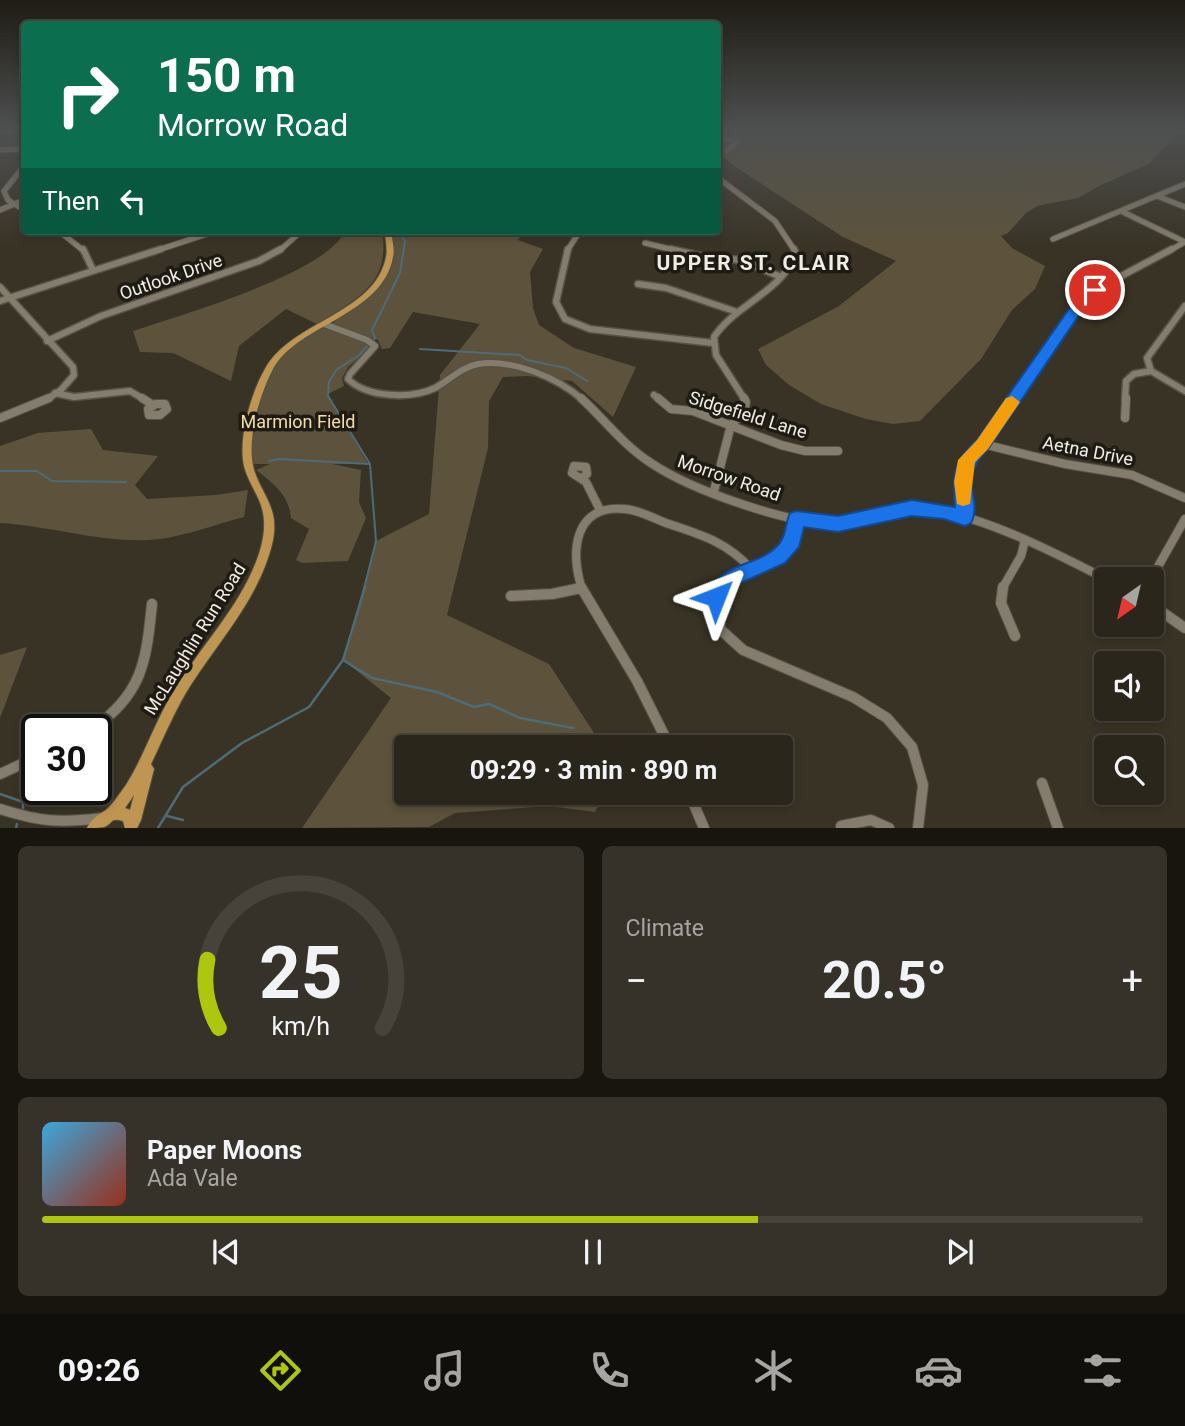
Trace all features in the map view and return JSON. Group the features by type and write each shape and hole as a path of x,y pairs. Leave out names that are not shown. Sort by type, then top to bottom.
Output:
{"main road":[{"name":"McLaughlin Run Road","path":"103,820 134,787 177,695 249,588 266,550 269,511 251,474 246,456 264,378 282,352 360,301 376,285 390,256 388,235"},
{"name":"McLaughlin Run Road","path":"135,823 150,753"},
{"path":"103,820 125,813 135,823"}],"street":[{"path":"20,171 4,191 5,196 21,208"},
{"path":"714,491 731,425 744,412 746,397 720,362 713,343 716,332 781,277 795,260 794,243 788,234 721,180"},
{"path":"1053,239 1185,184"},
{"path":"1157,196 1185,207"},
{"path":"0,210 21,201"},
{"path":"1123,212 1185,242"},
{"path":"4,299 203,235"},
{"name":"Outlook Drive","path":"47,341 101,316 259,261 287,245 296,235"},
{"path":"577,235 567,251 556,302 565,319 590,329 713,343"},
{"path":"67,236 82,247 93,270"},
{"path":"965,518 964,468 967,460 983,444 1081,302 1095,290 1185,242"},
{"path":"645,243 657,243 701,256 740,260 781,277"},
{"path":"639,284 666,288 737,312"},
{"path":"0,287 4,299 73,367 71,380 55,393 19,412 0,418"},
{"path":"1151,371 1147,358 1185,306"},
{"name":"Morrow Road","path":"324,324 371,343 372,353 350,373 348,379 355,386 414,394 426,392 459,370 484,363 545,376 587,404 650,464 714,491 796,518 838,524 912,508 944,511 1025,540 1094,573"},
{"path":"1125,418 1126,381 1134,374 1151,371 1185,391"},
{"path":"55,393 74,397 130,391 153,405"},
{"name":"Sidgefield Lane","path":"654,394 671,409 693,411 793,448 838,451"},
{"name":"Aetna Drive","path":"983,444 1065,464 1132,475 1185,498"},
{"path":"582,478 600,510"},
{"path":"664,735 637,681 581,588 576,571 578,535 589,519 600,510 626,509 710,537 736,551 750,568"},
{"path":"796,518 793,541 785,551 724,583 716,597 715,615 724,635 749,655 849,694 877,709 890,721 905,738 920,769 923,785 918,828"},
{"path":"1159,567 1185,519"},
{"path":"1015,636 1002,613 1000,591 1020,557 1025,540"},
{"path":"511,596 552,594 581,588"},
{"path":"109,714 139,676 146,661 152,604"},
{"path":"1164,613 1185,628"},
{"path":"0,774 21,764"},
{"path":"1042,783 1058,828"},
{"path":"694,805 704,828"},
{"path":"0,809 30,819 65,825 103,820"},
{"path":"842,826 872,820 888,828"}],"green space":[{"path":"741,171 1134,171 1078,198 1037,206 1026,213 1008,233 1001,236 1012,248 1045,266 1035,289 1012,310 981,359 920,421 893,424 866,419 821,404 789,385 766,365 758,349 839,306 896,261 843,237"},
{"path":"342,235 382,235 381,264 368,288 358,298 317,324 286,309 239,346 231,381 173,353 140,352 133,331 249,291 310,263 332,247"},
{"path":"392,235 521,235 518,240 543,249 530,272 533,308 539,325 574,348 636,367 613,417 572,381 528,376 503,377 489,401 488,448 447,615 549,664 595,735 394,735 394,805 599,805 595,812 549,806 455,813 429,827 302,828 391,698 343,660 376,541 429,514 440,375 480,324 413,312 390,348 382,349 378,340 333,324 380,284 392,261"},
{"name":"Marmion Field","path":"327,327 364,340 370,349 348,367 342,378 344,386 328,394 368,464 332,464 361,470 359,502 366,518 348,561 302,563 296,560 309,529 291,518 284,496 256,470 270,464 252,464 252,442 261,398 275,364 298,341"},
{"path":"91,429 103,450 158,456 135,485 147,499 216,495 248,490 244,517 181,535 140,540 0,523 0,446 38,433"},
{"path":"27,647 0,718 0,655"}],"waterway":[{"path":"364,589 376,541 370,464 328,396 329,382 336,370 358,356 375,338 372,330 400,273 405,241 401,235"},
{"path":"420,349 520,355 527,360 566,368 587,381"},
{"path":"269,461 279,459 369,464"},
{"path":"0,471 37,471 52,481 126,482"},
{"path":"343,660 365,587"},
{"path":"158,828 183,787 242,743 309,707 343,660"},
{"path":"343,660 372,678 437,692 474,707 489,704 520,718 573,728"},
{"path":"0,794 23,802 23,808"},
{"path":"167,816 183,820"},
{"path":"16,828 17,824"}],"slow traffic":[{"path":"963,498 962,482 967,460 983,444 1012,402"}],"district":[{"name":"UPPER ST. CLAIR","path":"754,263"}],"route":[{"path":"716,597 729,579 778,557 785,551 793,541 796,518 838,524 912,508 944,511 965,518 962,482 967,460 983,444 1081,302 1095,290"}]}
